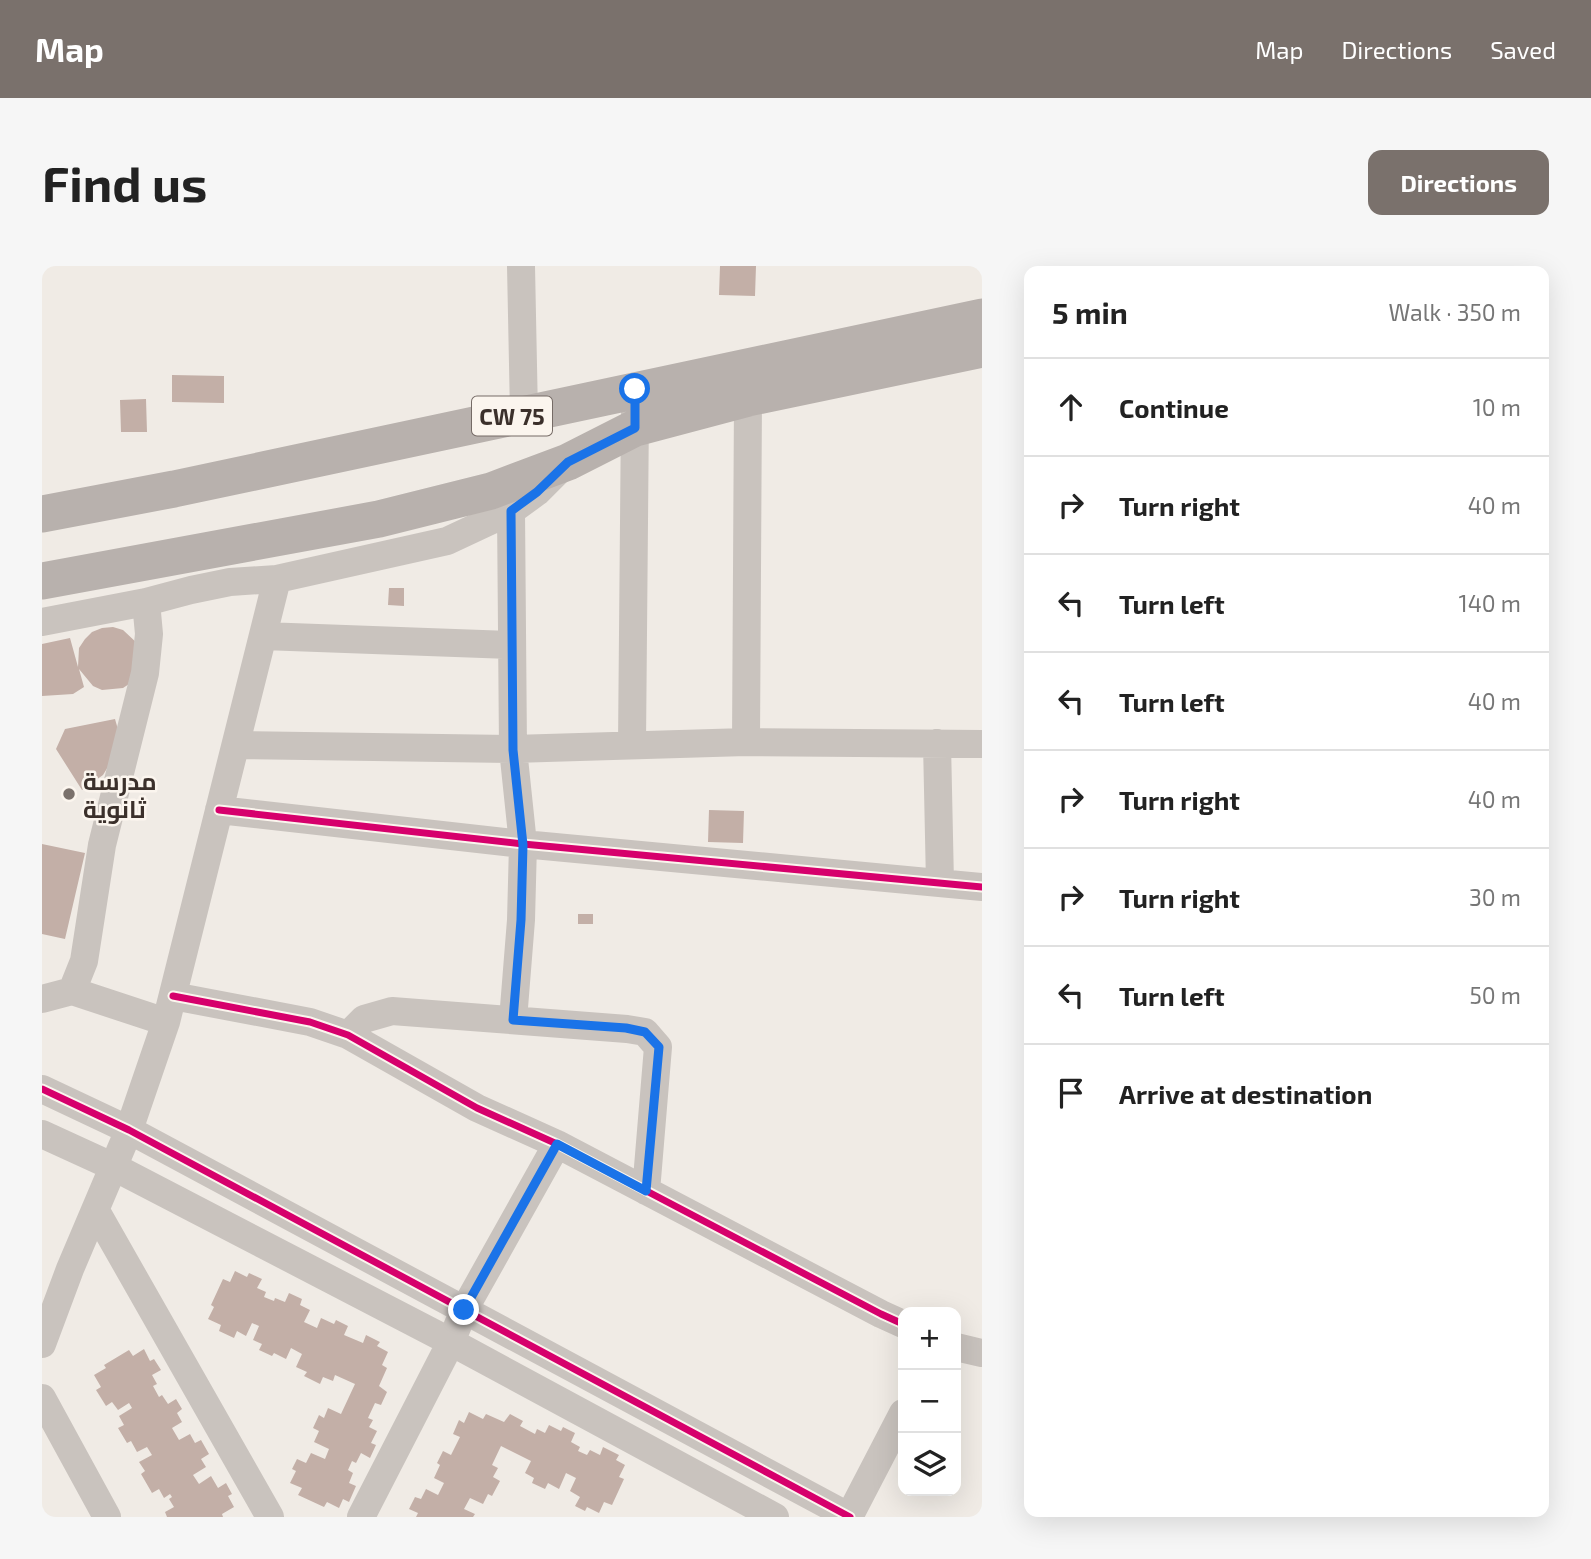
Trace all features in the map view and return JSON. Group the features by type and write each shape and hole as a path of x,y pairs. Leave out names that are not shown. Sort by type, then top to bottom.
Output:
{"main road":[{"name":"CW 75","path":"42,514 174,489 982,317"},
{"name":"CW 75","path":"42,581 379,519 491,491 568,462 635,428 748,398 982,349"}],"street":[{"path":"521,266 524,414"},
{"path":"632,744 635,389"},
{"path":"746,742 748,398"},
{"path":"42,622 230,582 277,579 447,541 511,511 537,492 568,462"},
{"path":"511,511 513,750 523,845 521,920 513,1020"},
{"path":"42,1344 70,1269 129,1130 170,1009 277,579"},
{"path":"72,991 84,961 103,845 145,673 149,634 146,602"},
{"path":"263,636 511,645"},
{"path":"236,745 513,750 746,742 982,744"},
{"path":"937,743 940,883"},
{"path":"219,810 523,845 982,887"},
{"path":"42,999 72,991 170,1009 310,1022 348,1035 477,1108 557,1144 898,1322"},
{"path":"348,1035 364,1019 392,1011 626,1028 645,1032 659,1047 646,1191"},
{"path":"42,1089 129,1130 850,1517 898,1423"},
{"path":"42,1134 114,1167 451,1342 775,1517"},
{"path":"361,1517 451,1342 464,1310 557,1144"},
{"path":"96,1211 270,1517"},
{"path":"961,1348 982,1353"},
{"path":"42,1398 107,1517"}],"building":[{"path":"720,266 756,266 755,296 719,295"},
{"path":"172,375 224,376 224,403 172,402"},
{"path":"146,399 147,432 121,432 120,400"},
{"path":"389,588 404,588 404,606 388,605"},
{"path":"113,627 123,630 138,644 132,682 123,688 102,690 93,686 79,669 84,687 73,694 42,696 42,644 70,638 78,667 79,648 85,639 92,632"},
{"path":"115,719 119,733 114,757 103,775 82,790 56,749 65,729"},
{"path":"709,810 744,811 743,843 708,842"},
{"path":"42,844 85,853 65,939 42,934"},
{"path":"578,914 593,914 593,924 578,924"},
{"path":"235,1271 247,1277 249,1273 262,1279 257,1288 266,1292 264,1297 285,1302 289,1293 302,1299 300,1305 310,1310 304,1322 317,1328 321,1318 334,1324 336,1320 348,1326 344,1335 363,1343 366,1335 380,1342 377,1346 388,1352 382,1365 387,1368 379,1386 387,1392 381,1405 375,1403 368,1418 373,1420 369,1427 377,1431 371,1443 376,1445 370,1458 361,1453 356,1463 352,1461 348,1470 353,1473 349,1483 356,1486 349,1502 343,1499 339,1508 327,1502 324,1507 298,1495 302,1488 290,1483 296,1471 292,1469 297,1459 306,1463 311,1453 325,1459 329,1449 314,1442 319,1431 313,1428 319,1415 324,1418 328,1408 341,1414 355,1384 335,1375 333,1381 323,1377 320,1384 304,1376 307,1372 296,1367 302,1354 291,1348 286,1359 259,1350 262,1344 253,1340 259,1326 252,1323 246,1336 237,1331 234,1338 219,1331 221,1325 208,1319 214,1307 211,1305 223,1279 230,1282"},
{"path":"144,1349 150,1361 154,1359 161,1370 152,1375 157,1384 153,1386 159,1397 162,1395 168,1404 176,1399 182,1409 177,1413 182,1422 172,1428 179,1440 190,1434 195,1443 201,1440 209,1454 201,1459 206,1467 193,1475 199,1484 211,1476 218,1488 226,1483 232,1494 228,1496 234,1507 222,1514 223,1517 167,1517 165,1512 174,1507 169,1499 172,1497 170,1494 164,1498 159,1489 152,1493 141,1474 145,1471 139,1462 152,1455 147,1447 137,1452 131,1441 127,1443 118,1428 124,1425 119,1416 132,1408 129,1403 118,1410 112,1402 106,1406 96,1390 101,1387 94,1375 106,1368 104,1365 129,1350 133,1356"},
{"path":"469,1412 483,1419 486,1414 504,1422 510,1414 523,1421 520,1426 535,1434 537,1429 545,1433 549,1425 561,1431 563,1427 575,1433 571,1442 580,1447 578,1451 587,1455 590,1450 600,1455 603,1447 619,1455 616,1460 625,1465 619,1477 624,1479 612,1505 604,1502 599,1513 587,1507 585,1511 575,1506 580,1497 570,1491 576,1478 566,1473 559,1489 548,1483 545,1489 532,1483 534,1478 525,1473 531,1461 501,1446 492,1465 498,1468 493,1477 500,1481 492,1496 488,1494 483,1504 470,1498 464,1509 475,1514 473,1517 416,1517 418,1513 409,1509 415,1497 421,1499 426,1489 438,1495 444,1483 434,1478 440,1465 437,1463 443,1451 451,1455 460,1437 453,1434 459,1420 464,1423"}],"cycle path":[{"path":"219,810 523,844 982,887"},
{"path":"173,996 310,1022 348,1035 477,1108 557,1144 898,1322"},
{"path":"42,1089 129,1130 850,1517"}],"place":[{"name":"مدرسة ثانوية","path":"69,794"}],"route":[{"path":"464,1310 557,1144 646,1191 659,1047 645,1032 626,1028 513,1020 521,920 523,845 513,750 511,511 537,492 568,462 635,428 635,389"}]}
